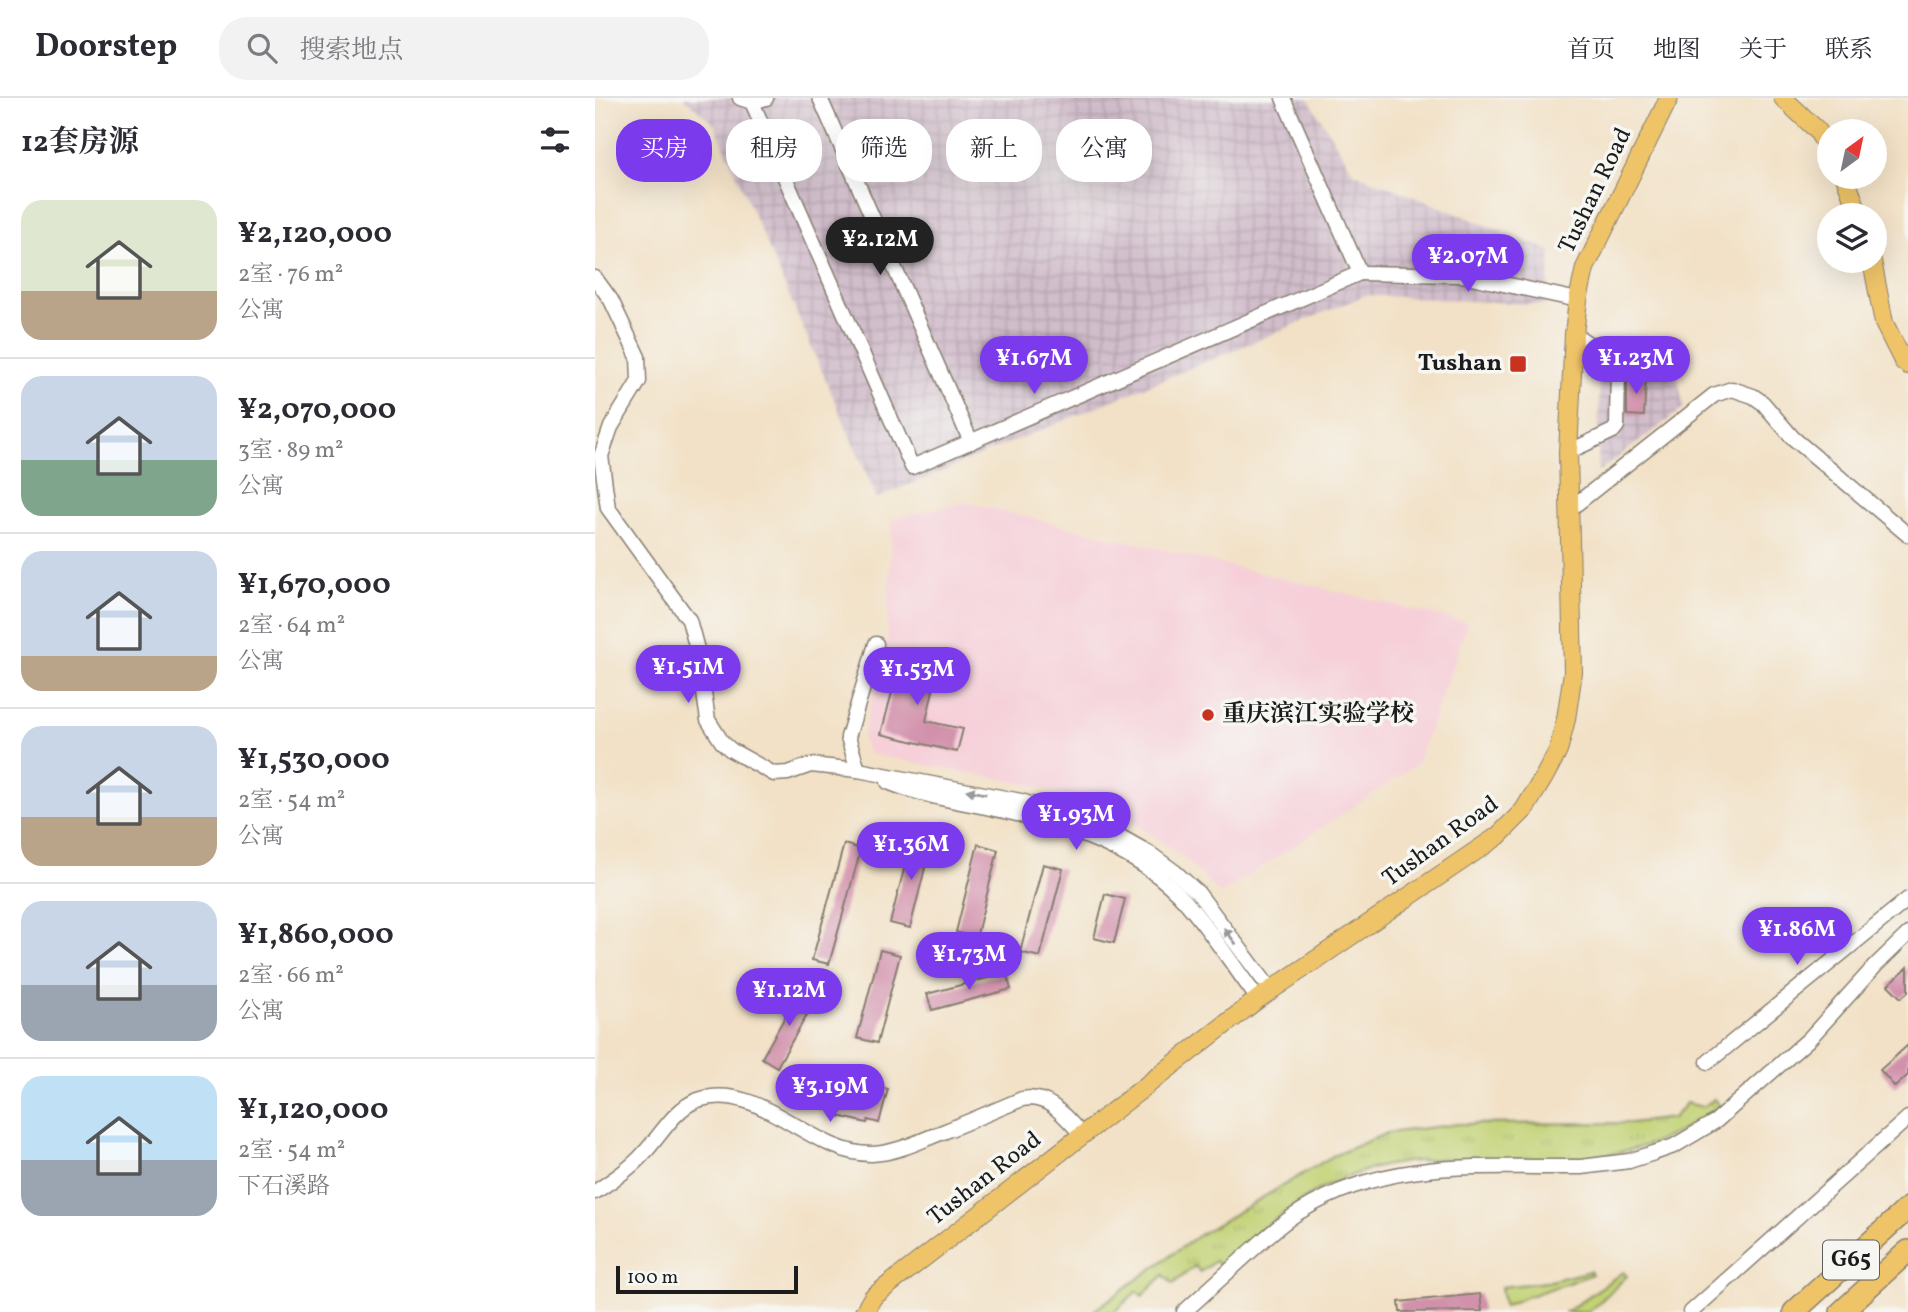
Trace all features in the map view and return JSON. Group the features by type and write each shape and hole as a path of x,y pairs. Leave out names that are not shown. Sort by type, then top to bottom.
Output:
{"highway":[{"name":"G65","path":"1794,1312 1908,1208"},
{"name":"G65","path":"1841,1312 1908,1251"}],"main road":[{"name":"Tushan Road","path":"864,1312 873,1297 1264,995 1498,836 1524,810 1558,751 1573,672 1568,452 1577,300 1585,268 1669,98"},
{"path":"1783,98 1817,130"},
{"path":"1874,273 1884,323 1903,361 1908,365"}],"street":[{"path":"820,98 971,442"},
{"path":"1283,98 1360,273"},
{"path":"752,99 912,467 1360,273 1462,275 1577,300"},
{"path":"595,278 611,300 638,357 639,382 611,427 601,456 602,509 689,621 698,653 708,720 722,742 774,774 788,773 811,765 858,770 916,793 986,807 1049,824 1113,848 1165,882 1264,995"},
{"path":"1568,452 1613,431 1616,426 1618,366 1574,334"},
{"path":"1570,509 1714,394 1732,389 1742,390 1763,403 1793,438 1908,535"},
{"path":"858,770 848,737 876,644"},
{"path":"1708,1062 1908,899"},
{"path":"1184,1312 1300,1211 1347,1188 1373,1179 1403,1171 1432,1169 1605,1165 1629,1161 1674,1146 1716,1121 1809,1039 1908,934"},
{"path":"595,1192 628,1169 646,1152 682,1109 709,1096 745,1101 851,1153 872,1154 907,1147 1032,1097 1057,1108 1082,1135"},
{"path":"1691,1312 1908,1118"}],"shaded area":[{"path":"684,98 1308,98 1354,173 1551,251 1546,305 1366,295 877,498 740,182 822,182 822,119 726,119 726,150 712,119 708,119"},
{"path":"1600,342 1672,353 1684,408 1598,472"},
{"name":"重庆滨江实验学校","path":"965,502 1468,623 1416,765 1221,894 1186,860 1152,834 1119,815 1051,790 869,754 862,738 887,639 892,519"}],"green space":[{"path":"1714,1099 1720,1107 1697,1122 1662,1140 1624,1151 1562,1158 1437,1159 1406,1162 1352,1175 1292,1207 1221,1267 1215,1261 1200,1272 1195,1266 1173,1284 1164,1275 1142,1296 1137,1291 1114,1312 1092,1312 1199,1235 1333,1156 1387,1133 1458,1124 1631,1123 1673,1118 1686,1103 1703,1107"},
{"path":"1590,1271 1592,1274 1504,1306 1501,1287 1546,1282"},
{"path":"1623,1272 1627,1276 1589,1312 1566,1312"}],"building":[{"path":"1627,377 1646,378 1644,416 1627,415"},
{"path":"902,655 939,664 926,721 963,729 957,752 881,734"},
{"path":"913,835 932,840 910,928 890,923"},
{"path":"844,844 861,849 829,964 812,960"},
{"path":"978,844 998,850 976,938 956,932"},
{"path":"1043,864 1063,869 1040,957 1020,952"},
{"path":"1105,894 1125,899 1114,943 1094,938"},
{"path":"880,950 900,955 877,1043 857,1038"},
{"path":"1908,967 1908,992 1901,998 1888,985"},
{"path":"1006,973 1011,989 932,1010 927,994"},
{"path":"800,990 816,999 777,1067 762,1058"},
{"path":"1908,1045 1908,1075 1895,1087 1880,1070"},
{"path":"844,1073 878,1082 877,1086 888,1089 879,1123 868,1120 867,1123 834,1115 834,1111 823,1108 832,1074 843,1077"},
{"path":"1480,1294 1482,1311 1400,1312 1399,1302"}],"place":[{"name":"Tushan","path":"1518,364"},
{"name":"重庆滨江实验学校","path":"1208,715"}]}
